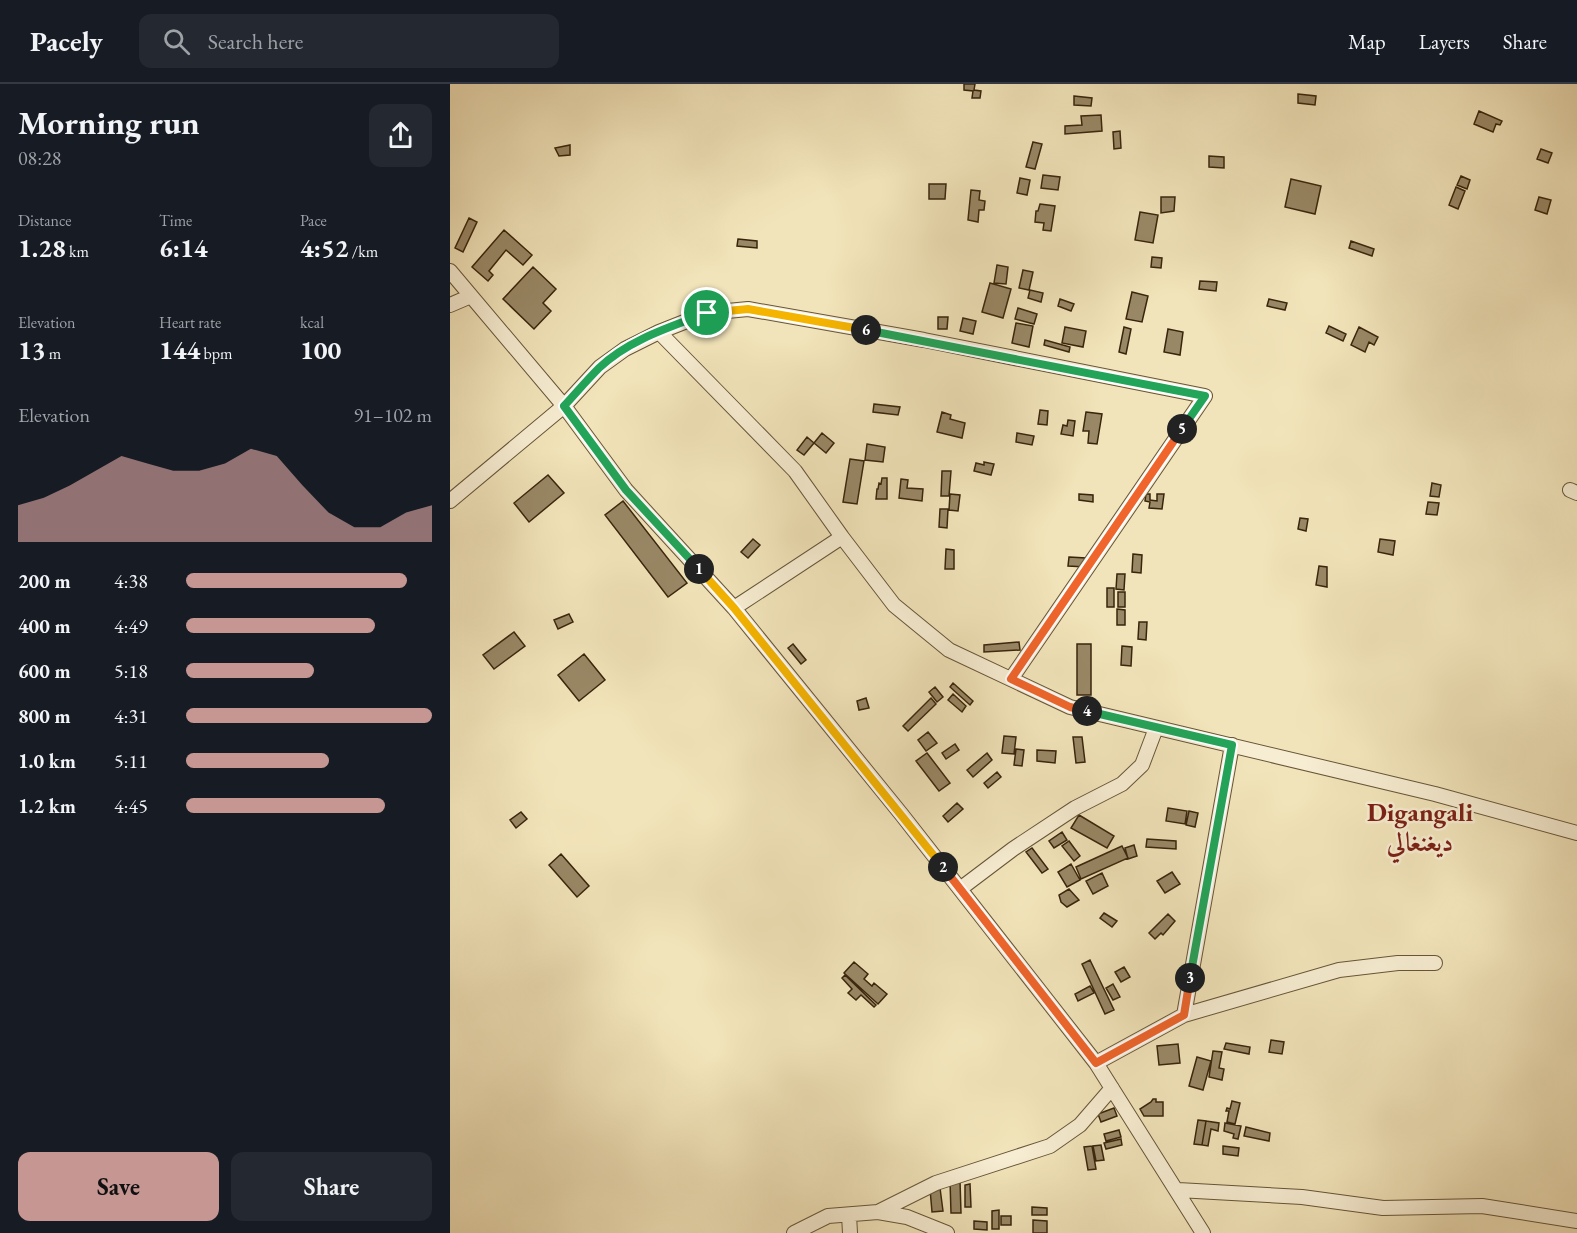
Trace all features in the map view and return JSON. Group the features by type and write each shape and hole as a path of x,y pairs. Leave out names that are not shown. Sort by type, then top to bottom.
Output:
{"street":[{"path":"450,272 564,406 626,490 734,608 1096,1063 1203,1233"},
{"path":"450,305 471,296"},
{"path":"450,501 564,406 600,367 626,349 659,332 707,313 748,309 924,340 1205,396 1011,679"},
{"path":"659,332 795,471 894,605 949,650 1070,707 1435,794 1577,833"},
{"path":"734,608 842,537"},
{"path":"960,890 1013,849 1075,808 1122,784 1142,765 1155,728"},
{"path":"1184,1015 1232,745"},
{"path":"1096,1063 1184,1015 1339,970 1398,963 1435,963"},
{"path":"878,1212 936,1183 1050,1146 1080,1125 1112,1088"},
{"path":"1178,1190 1302,1197 1383,1208 1482,1206 1577,1221"},
{"path":"794,1233 828,1216 878,1212 907,1217 947,1233"},
{"path":"849,1215 850,1233"}],"building":[{"path":"964,84 975,84 974,90 981,91 980,98 972,98 973,91 964,90"},
{"path":"1298,94 1316,96 1315,105 1298,103"},
{"path":"1074,96 1092,98 1091,106 1074,105"},
{"path":"1479,111 1502,121 1500,125 1496,124 1493,132 1474,124"},
{"path":"1101,115 1102,131 1065,134 1065,126 1082,125 1081,116"},
{"path":"1120,131 1121,148 1114,149 1113,132"},
{"path":"1033,142 1042,144 1035,169 1026,167"},
{"path":"570,145 570,155 559,156 555,148"},
{"path":"1541,149 1552,153 1548,163 1537,159"},
{"path":"1209,156 1224,157 1224,168 1209,167"},
{"path":"1043,175 1060,177 1058,190 1041,188"},
{"path":"1461,176 1470,180 1467,189 1457,185"},
{"path":"1020,178 1030,180 1027,195 1017,193"},
{"path":"1291,179 1321,186 1315,214 1285,207"},
{"path":"929,184 946,184 945,199 929,199"},
{"path":"1456,187 1465,191 1458,209 1449,205"},
{"path":"971,190 980,191 979,200 985,201 984,210 979,210 978,222 968,220"},
{"path":"1161,197 1175,197 1174,211 1161,213"},
{"path":"1539,197 1551,200 1547,214 1535,210"},
{"path":"1040,204 1055,206 1051,231 1043,230 1044,223 1035,222 1036,211"},
{"path":"1140,212 1158,215 1153,243 1135,240"},
{"path":"469,218 477,222 463,252 455,248"},
{"path":"504,230 532,255 523,265 506,250 489,271 493,275 488,281 472,267"},
{"path":"738,239 757,241 757,248 737,246"},
{"path":"1351,241 1374,249 1372,256 1349,248"},
{"path":"1152,257 1162,258 1161,268 1151,267"},
{"path":"997,265 1008,267 1006,284 994,283"},
{"path":"533,267 556,289 543,303 551,311 534,329 503,299"},
{"path":"1023,270 1033,272 1029,290 1019,288"},
{"path":"1200,281 1217,282 1216,291 1199,289"},
{"path":"990,283 1011,289 1003,318 982,312"},
{"path":"1030,290 1043,293 1041,302 1028,298"},
{"path":"1132,292 1148,296 1142,322 1126,319"},
{"path":"1060,299 1074,304 1071,311 1058,306"},
{"path":"1269,299 1287,303 1285,310 1267,306"},
{"path":"1018,308 1037,314 1034,324 1015,319"},
{"path":"938,317 948,317 947,329 938,329"},
{"path":"963,318 976,321 973,334 960,331"},
{"path":"1016,323 1033,326 1029,347 1012,343"},
{"path":"1329,326 1346,334 1343,341 1326,333"},
{"path":"1065,327 1086,331 1083,347 1062,343"},
{"path":"1124,327 1131,329 1126,354 1119,352"},
{"path":"1359,327 1378,337 1374,345 1369,342 1365,352 1351,345"},
{"path":"1168,329 1183,332 1180,355 1164,352"},
{"path":"1045,340 1070,347 1069,352 1044,345"},
{"path":"874,404 900,407 898,415 873,412"},
{"path":"1040,410 1048,411 1047,425 1038,424"},
{"path":"942,412 951,415 950,419 965,423 962,438 937,432"},
{"path":"1086,412 1102,414 1097,444 1088,443 1089,431 1083,431"},
{"path":"1068,420 1075,421 1073,436 1061,434 1063,425 1067,426"},
{"path":"822,433 834,443 826,453 814,443"},
{"path":"1017,433 1034,436 1032,445 1016,442"},
{"path":"807,437 814,443 804,455 797,450"},
{"path":"867,444 885,447 883,462 865,460"},
{"path":"850,459 864,461 857,504 843,502"},
{"path":"984,462 994,464 991,475 974,471 976,463 984,465"},
{"path":"942,471 951,471 949,496 941,496"},
{"path":"548,475 564,493 529,522 514,503"},
{"path":"882,478 887,478 887,499 876,499 877,489"},
{"path":"901,479 908,480 907,488 923,489 922,501 899,498"},
{"path":"1432,483 1441,485 1439,497 1430,496"},
{"path":"950,494 960,495 958,511 949,510"},
{"path":"1079,494 1093,495 1093,502 1079,500"},
{"path":"1146,494 1150,494 1150,500 1157,501 1157,494 1164,494 1162,509 1149,508 1150,502 1145,501"},
{"path":"623,501 687,583 668,597 605,515"},
{"path":"1428,502 1439,503 1437,515 1426,514"},
{"path":"940,509 948,509 947,528 939,527"},
{"path":"1300,518 1308,519 1306,531 1298,529"},
{"path":"753,539 760,545 748,558 741,552"},
{"path":"1380,539 1395,541 1393,555 1378,552"},
{"path":"946,549 954,550 954,569 945,569"},
{"path":"1133,554 1142,555 1141,573 1132,572"},
{"path":"1069,557 1086,558 1086,567 1068,566"},
{"path":"1319,566 1327,567 1327,587 1316,585"},
{"path":"1117,574 1125,574 1124,590 1116,589"},
{"path":"1107,588 1114,588 1114,607 1107,607"},
{"path":"1118,592 1125,592 1125,607 1118,607"},
{"path":"1117,609 1125,610 1125,625 1117,625"},
{"path":"569,614 573,622 558,629 554,620"},
{"path":"1139,622 1147,622 1146,640 1138,639"},
{"path":"514,632 525,646 494,669 483,655"},
{"path":"1019,642 1020,650 984,652 984,645"},
{"path":"793,644 806,660 801,664 788,648"},
{"path":"1077,644 1091,644 1091,695 1077,695"},
{"path":"1122,646 1132,647 1131,666 1121,665"},
{"path":"584,654 605,680 579,701 558,675"},
{"path":"953,683 973,701 970,705 950,687"},
{"path":"935,687 943,697 937,702 929,692"},
{"path":"953,694 966,706 962,712 948,700"},
{"path":"866,698 869,708 859,710 857,701"},
{"path":"931,698 936,704 908,731 903,726"},
{"path":"928,732 937,743 926,751 918,740"},
{"path":"1004,736 1016,737 1014,754 1002,753"},
{"path":"1073,737 1082,737 1085,762 1076,763"},
{"path":"955,744 959,750 946,759 942,753"},
{"path":"1016,749 1024,750 1022,766 1014,765"},
{"path":"1037,750 1056,751 1055,763 1037,761"},
{"path":"927,753 950,783 939,791 916,761"},
{"path":"987,753 992,760 973,777 967,770"},
{"path":"997,772 1001,777 988,788 984,783"},
{"path":"957,803 963,809 948,822 943,816"},
{"path":"1168,808 1187,811 1185,824 1166,821"},
{"path":"1189,811 1198,813 1195,827 1186,825"},
{"path":"521,812 527,819 516,828 510,820"},
{"path":"1079,815 1114,836 1107,848 1071,828"},
{"path":"1062,832 1067,840 1054,848 1049,841"},
{"path":"1147,839 1176,841 1176,849 1146,847"},
{"path":"1069,841 1080,856 1074,861 1062,846"},
{"path":"1134,845 1137,856 1128,859 1125,848"},
{"path":"1122,846 1128,858 1081,879 1076,867"},
{"path":"1032,848 1048,869 1042,873 1026,852"},
{"path":"561,854 589,886 577,897 549,865"},
{"path":"1071,864 1080,880 1067,887 1058,872"},
{"path":"1172,872 1180,884 1165,893 1157,881"},
{"path":"1102,873 1108,886 1093,894 1086,881"},
{"path":"1069,889 1079,900 1067,907 1061,902 1059,895"},
{"path":"1104,913 1117,921 1112,927 1100,918"},
{"path":"1168,914 1175,921 1163,935 1161,933 1155,939 1149,933"},
{"path":"1090,960 1114,1010 1105,1014 1082,964"},
{"path":"854,962 868,974 864,979 872,986 874,983 887,994 878,1004 844,973"},
{"path":"1124,967 1130,977 1121,982 1115,972"},
{"path":"845,975 876,1005 874,1007 861,995 856,1000 848,993 852,989 842,978"},
{"path":"1113,984 1120,997 1113,1000 1106,988"},
{"path":"1090,986 1094,993 1078,1001 1075,994"},
{"path":"1271,1040 1284,1042 1282,1054 1269,1052"},
{"path":"1226,1043 1250,1047 1249,1054 1224,1049"},
{"path":"1178,1044 1180,1063 1159,1065 1157,1046"},
{"path":"1213,1051 1222,1052 1219,1068 1224,1069 1222,1080 1209,1077"},
{"path":"1197,1057 1211,1061 1203,1090 1189,1086"},
{"path":"1156,1099 1156,1102 1163,1102 1163,1116 1144,1116 1140,1109"},
{"path":"1232,1101 1240,1103 1235,1124 1227,1122 1229,1111 1226,1111 1227,1108 1230,1109"},
{"path":"1114,1108 1117,1116 1101,1122 1098,1114"},
{"path":"1198,1120 1206,1121 1202,1145 1194,1144"},
{"path":"1206,1121 1219,1123 1218,1131 1211,1129 1208,1146 1202,1145"},
{"path":"1225,1123 1241,1126 1238,1139 1233,1138 1234,1134 1224,1131"},
{"path":"1246,1127 1270,1133 1269,1141 1244,1136"},
{"path":"1119,1130 1121,1137 1106,1141 1104,1134"},
{"path":"1121,1139 1122,1145 1106,1149 1104,1143"},
{"path":"1101,1145 1104,1160 1096,1161 1093,1146"},
{"path":"1092,1146 1096,1169 1088,1170 1084,1147"},
{"path":"1223,1146 1239,1148 1238,1156 1223,1154"},
{"path":"950,1181 960,1181 961,1213 951,1213"},
{"path":"970,1184 971,1207 965,1207 965,1185"},
{"path":"940,1188 943,1211 932,1212 930,1189"},
{"path":"1032,1207 1047,1208 1047,1215 1032,1215"},
{"path":"999,1210 999,1229 992,1229 992,1211"},
{"path":"1001,1216 1011,1216 1011,1225 1001,1225"},
{"path":"1033,1220 1047,1221 1047,1233 1033,1233"},
{"path":"974,1221 987,1222 987,1230 974,1229"}],"district":[{"name":"Digangali ديغنغالي","path":"1420,827"}],"route":[{"path":"748,309 924,340 1205,396 1011,679 1070,707 1232,745 1184,1015 1096,1063 902,815 734,608 626,490 564,406 600,367 626,349 659,332 707,313 748,309"}]}
